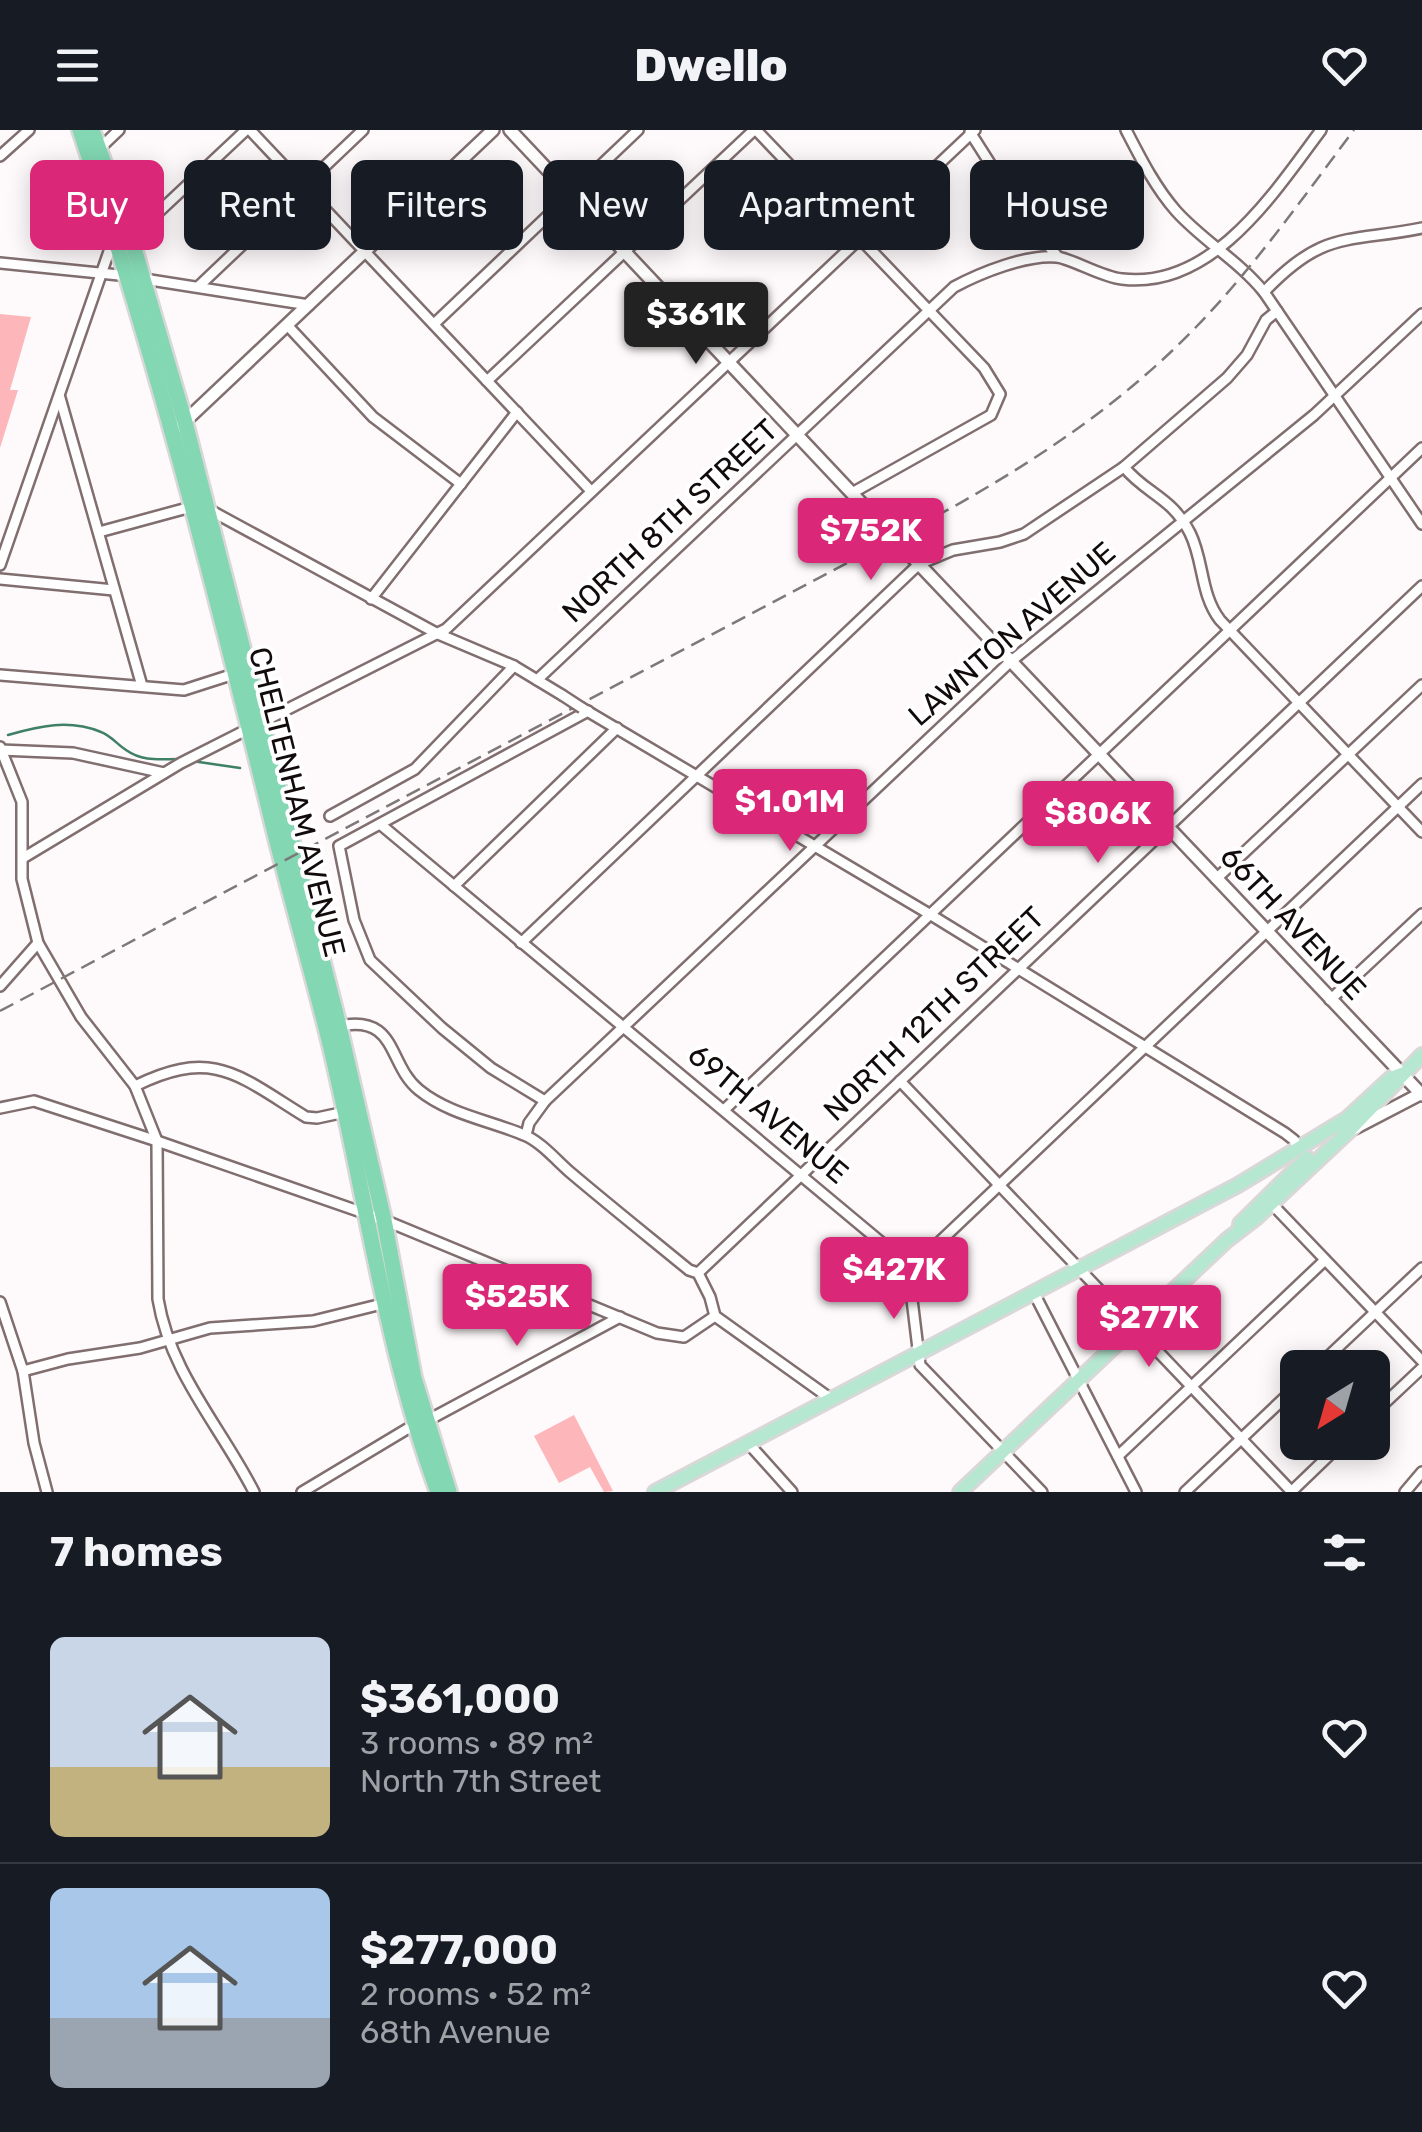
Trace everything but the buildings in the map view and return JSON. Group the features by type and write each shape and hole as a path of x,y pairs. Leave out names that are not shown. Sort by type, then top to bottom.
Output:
{"highway":[{"name":"CHELTENHAM AVENUE","path":"80,130 92,160"},
{"name":"CHELTENHAM AVENUE","path":"92,130 101,160"},
{"name":"CHELTENHAM AVENUE","path":"127,250 185,422 198,508 237,673 257,726"},
{"name":"CHELTENHAM AVENUE","path":"135,277 171,432 198,508 333,1027 376,1217 393,1344 438,1492"},
{"name":"CHELTENHAM AVENUE","path":"333,1027 345,1112 404,1323 414,1378 449,1492"},
{"path":"404,1323 459,1492"},
{"path":"393,1344 406,1430 428,1492"}],"main road":[{"path":"1227,1240 1252,1209 1316,1161 1391,1078 1402,1074 1422,1055"},
{"path":"656,1492 1347,1126"},
{"path":"960,1492 1227,1240 1300,1164 1347,1126"},
{"path":"1238,1186 1316,1161"},
{"path":"1238,1186 1250,1197 1252,1209"}],"street":[{"path":"0,156 28,130"},
{"path":"98,149 118,130"},
{"path":"164,201 248,130 277,160"},
{"path":"331,160 363,130"},
{"path":"171,432 494,130"},
{"name":"66TH AVENUE","path":"510,130 543,165"},
{"path":"606,160 638,130"},
{"path":"487,381 755,130 784,160"},
{"path":"1126,130 1158,188 1178,212 1264,292 1422,524"},
{"path":"942,160 972,131 1026,220 1058,257 1122,280 1160,278 1220,251 1239,233 1321,130"},
{"path":"331,216 591,491"},
{"path":"434,324 543,220"},
{"path":"1264,292 1322,244 1422,228"},
{"path":"0,565 102,273 115,250"},
{"path":"199,286 236,250"},
{"path":"23,858 181,763 451,625 847,250"},
{"path":"852,492 991,415 1000,392 984,368 871,250"},
{"name":"66TH AVENUE","path":"624,252 1422,1094"},
{"name":"NORTH 8TH STREET","path":"537,680 954,287 981,273 1012,264 1058,257"},
{"path":"0,263 135,277 309,305"},
{"path":"522,942 919,564 953,550 1024,534 1124,467 1226,378 1247,354 1266,320 1278,311"},
{"name":"LAWNTON AVENUE","path":"526,1135 529,1123 545,1101 1010,662 1335,396 1422,314"},
{"path":"287,325 374,416 461,484"},
{"path":"59,396 142,686"},
{"path":"371,599 517,412"},
{"path":"725,1109 1422,448"},
{"path":"1124,467 1167,501 1184,522 1210,604 1230,631 1422,832"},
{"path":"99,532 198,508 436,633 514,666 931,914 1285,1133 1299,1149"},
{"path":"0,579 114,590"},
{"name":"NORTH 12TH STREET","path":"698,1273 1422,586"},
{"path":"330,816 415,770 514,666"},
{"path":"0,676 184,690 237,673"},
{"path":"1216,879 1422,685"},
{"path":"545,1101 491,1068 370,960 354,920 339,846 586,709"},
{"path":"454,886 617,728"},
{"path":"164,774 73,752 0,749 22,802 26,901 38,943 81,1016 134,1086 157,1141 158,1299 168,1340 186,1380 230,1446 254,1492"},
{"path":"1042,1492 920,1365 908,1275 1422,784"},
{"name":"69TH AVENUE","path":"380,824 912,1268"},
{"path":"1330,1000 1422,914"},
{"path":"0,986 38,943"},
{"path":"333,1027 363,1024 383,1035 406,1076 433,1100 476,1120 526,1135 689,1270 698,1273 714,1316 831,1398"},
{"path":"134,1086 186,1067 223,1068 306,1116 317,1118 345,1112"},
{"path":"900,1081 1291,1492 1324,1460"},
{"path":"1347,1126 1422,1094"},
{"path":"0,1108 34,1101 157,1141 376,1217 657,1333 684,1337 714,1316"},
{"path":"1268,1200 1422,1365 1390,1396"},
{"path":"1118,1456 1325,1260"},
{"path":"1335,1350 1422,1268"},
{"path":"1034,1293 1136,1492"},
{"path":"0,1302 24,1371 34,1443 47,1492"},
{"path":"24,1371 210,1328 312,1321 386,1303"},
{"path":"434,1417 620,1316"},
{"path":"1185,1492 1280,1402"},
{"path":"302,1492 406,1430"},
{"path":"748,1442 792,1492"},
{"path":"1404,1492 1422,1472"}],"shaded area":[{"path":"0,314 31,317 10,390 18,390 0,448"},
{"path":"574,1415 613,1491 604,1492 590,1467 559,1483 534,1436"}],"waterway":[{"path":"8,735 43,727 77,726 104,733 139,756 179,759"},
{"path":"192,761 240,768"}],"railway":[{"path":"0,1011 953,507 1019,468 1112,403 1197,326 1259,255 1354,130"}]}
